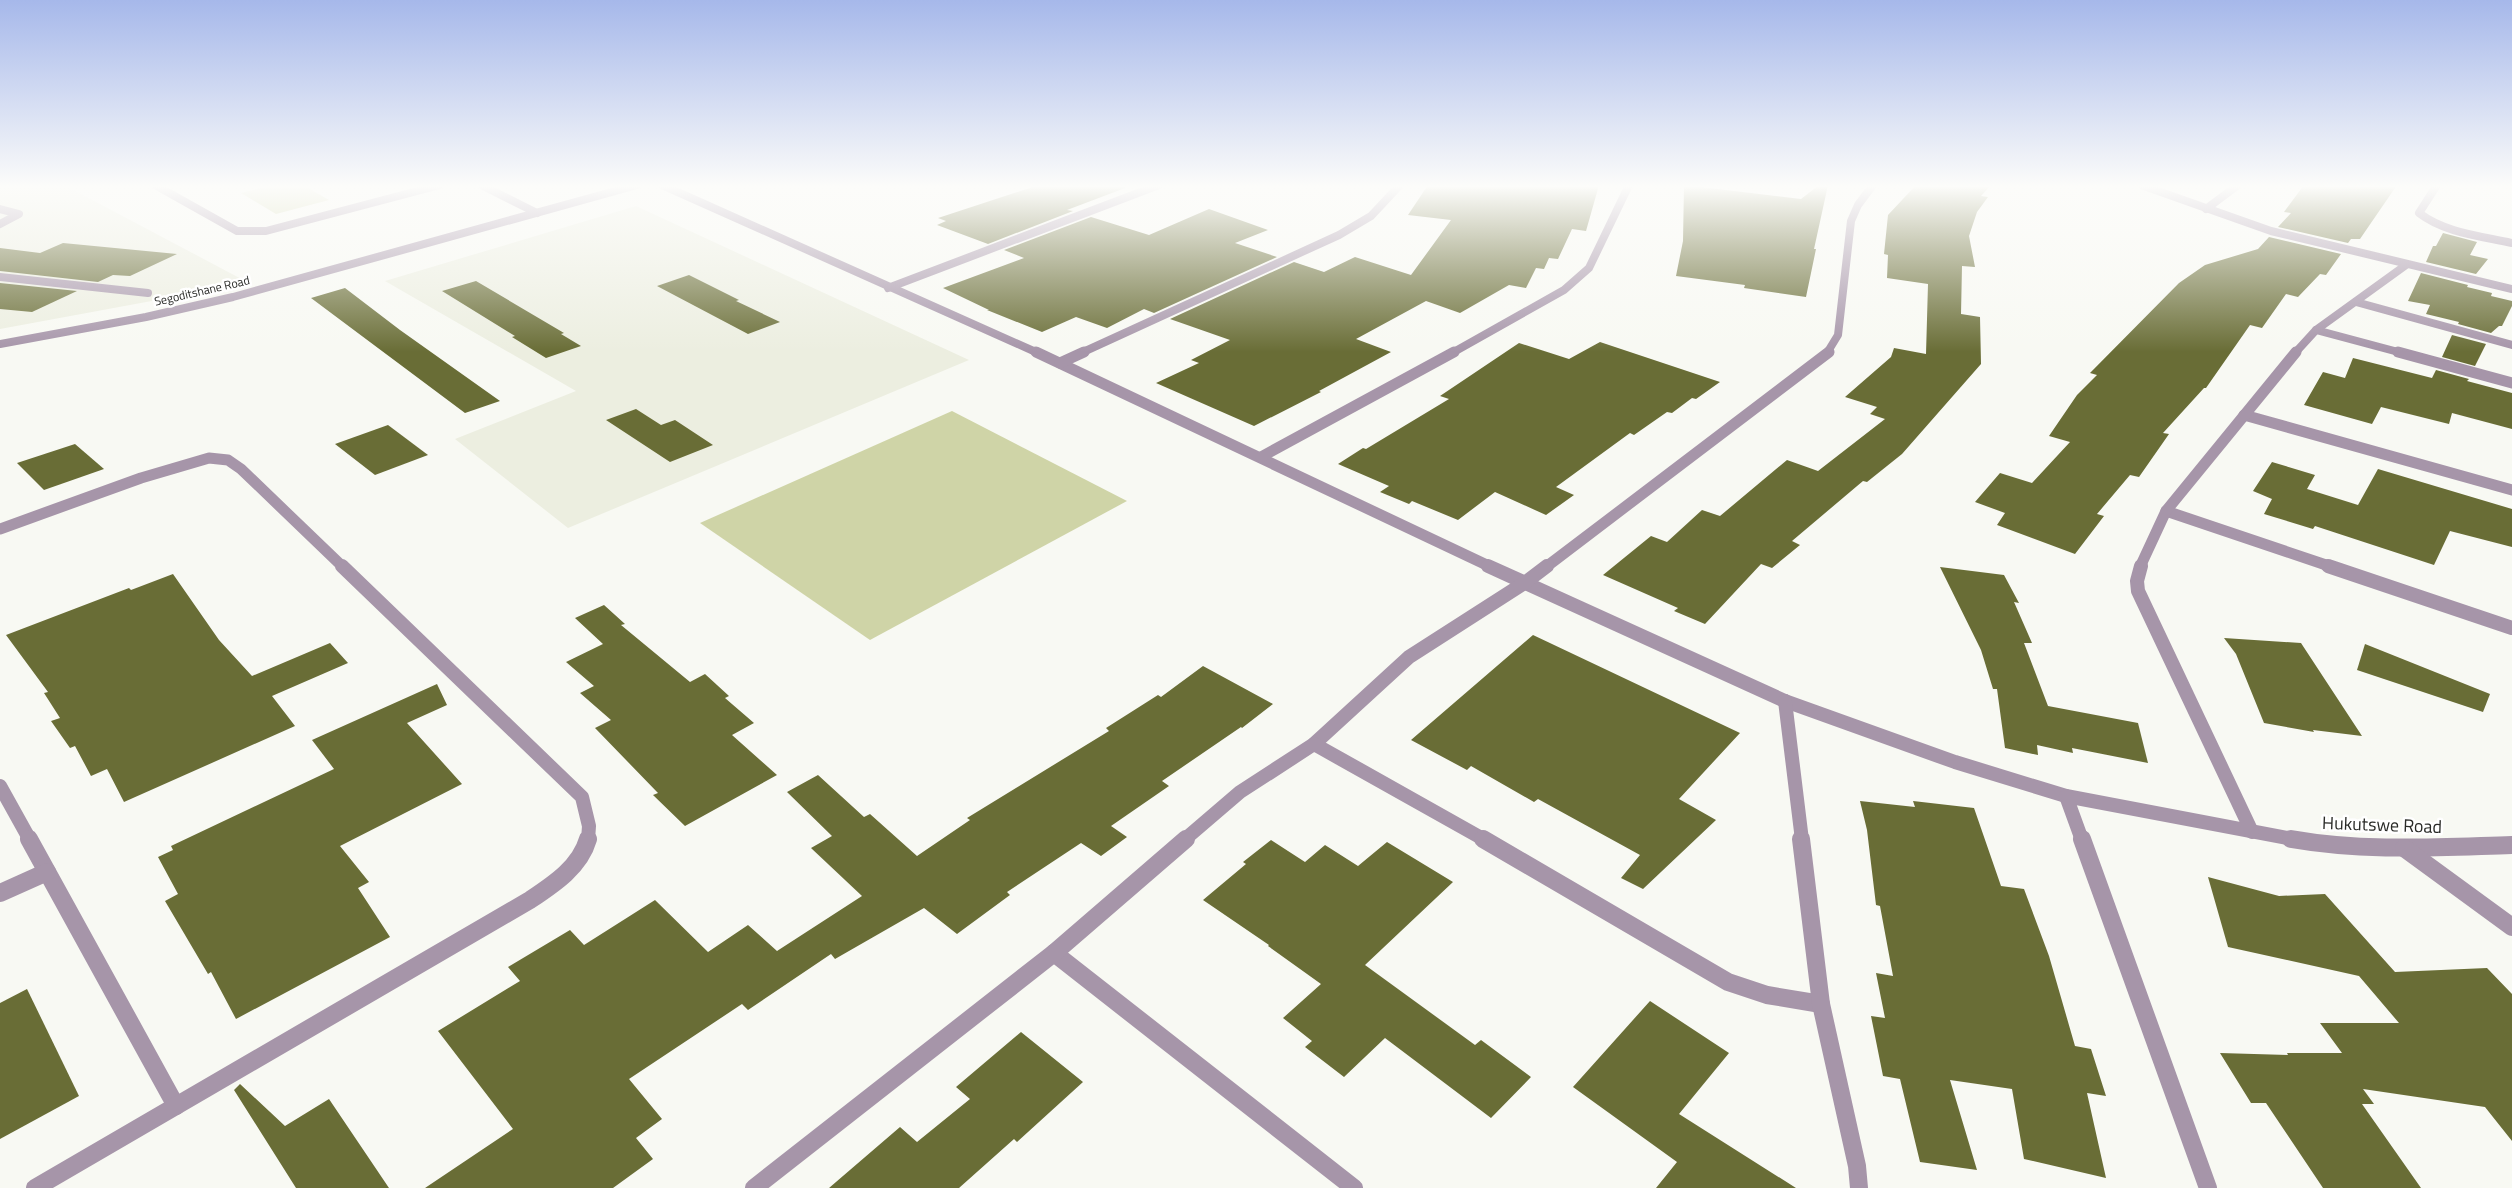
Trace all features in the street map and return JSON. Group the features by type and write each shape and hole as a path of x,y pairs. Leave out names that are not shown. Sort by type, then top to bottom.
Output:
{"street":[{"name":"Segoditshane Road","path":"0,344 232,298 441,240"},
{"name":"Hukutswe Road","path":"784,240 1060,363 1447,547 1784,701 1955,762 2066,796 2252,832 2315,842 2404,848 2512,845"},
{"path":"888,288 1013,240"},
{"path":"1060,363 1327,240"},
{"path":"1261,457 1518,318 1564,290 1589,268 1602,240"},
{"path":"754,1188 1054,953 1240,792 1314,744 1410,657 1526,582 1830,351 1838,335 1849,240"},
{"path":"2308,240 2512,289"},
{"path":"2252,832 2138,591 2137,581 2140,568 2166,511 2316,330 2406,265"},
{"path":"0,277 148,293"},
{"path":"2356,302 2512,345"},
{"path":"2316,330 2512,383"},
{"path":"2244,415 2512,490"},
{"path":"0,529 163,471 209,458 228,460 248,476 582,797 590,835 580,859 552,886 485,927 34,1188"},
{"path":"2166,511 2512,628"},
{"path":"1784,701 1821,1004 1857,1166 1859,1188"},
{"path":"1314,744 1432,809 1728,982 1767,995 1821,1004"},
{"path":"0,786 176,1106"},
{"path":"2066,796 2208,1188"},
{"path":"2404,848 2512,927"},
{"path":"0,893 47,872"},
{"path":"1054,953 1354,1188"}],"shaded area":[{"path":"0,240 169,240 249,283 0,329"},
{"path":"521,240 710,240 969,360 568,528 455,439 576,391 385,281"}],"green space":[{"path":"952,411 1127,501 870,640 700,523"}],"building":[{"path":"978,240 997,240 988,244"},
{"path":"1029,240 1241,240 1235,243 1277,257 1154,313 1144,309 1107,328 1076,317 1042,332 987,310 989,310 943,288 1024,258 1004,250"},
{"path":"1436,240 1567,240 1558,259 1549,258 1544,269 1536,268 1526,288 1509,285 1460,313 1426,301 1356,339 1391,352 1319,391 1321,392 1254,426 1156,383 1199,363 1191,360 1230,340 1170,319 1294,262 1324,272 1355,257 1411,275"},
{"path":"1816,240 1814,249 1816,249 1806,297 1744,288 1745,285 1676,276 1683,241"},
{"path":"1885,240 1970,240 1975,267 1962,266 1961,314 1980,317 1981,364 1902,454 1867,482 1863,481 1792,541 1800,545 1772,568 1761,564 1705,624 1674,611 1678,608 1603,575 1651,536 1667,542 1702,510 1720,516 1787,460 1818,471 1885,419 1870,414 1877,407 1845,397 1891,357 1894,348 1926,354 1928,284 1887,278 1888,255 1884,254"},
{"path":"2266,240 2284,240 2341,254 2326,275 2320,274 2298,297 2286,294 2262,328 2250,325 2206,388 2163,433 2169,434 2139,477 2130,475 2097,514 2104,516 2075,554 1997,525 2005,513 1975,502 2000,473 2032,483 2070,442 2049,436 2077,395 2097,375 2090,373 2179,283 2205,265 2258,249"},
{"path":"2337,240 2350,240 2348,243"},
{"path":"2439,240 2471,240 2477,242 2470,255 2488,259 2476,274 2426,262 2433,246 2436,246"},
{"path":"63,243 177,254 130,276 113,275 98,282 0,271 0,248 40,253"},
{"path":"2421,273 2468,285 2467,287 2492,293 2491,296 2512,301 2512,306 2502,326 2499,326 2491,333 2458,324 2459,322 2426,314 2430,305 2408,301"},
{"path":"689,275 739,300 736,301 780,322 748,334 657,286"},
{"path":"476,281 564,333 561,334 581,346 546,358 512,337 515,336 442,291"},
{"path":"0,283 77,291 32,312 0,309"},
{"path":"345,288 400,330 500,401 465,413 311,298"},
{"path":"2452,335 2486,344 2475,366 2442,357"},
{"path":"1600,342 1720,382 1696,399 1692,398 1672,413 1667,412 1634,435 1630,433 1556,487 1574,495 1546,515 1495,492 1458,520 1412,501 1409,504 1380,492 1389,486 1338,464 1449,399 1440,396 1519,343 1569,359"},
{"path":"2353,358 2432,378 2436,370 2469,379 2467,381 2512,393 2512,429 2452,413 2449,424 2381,407 2372,424 2304,405 2323,372 2345,378"},
{"path":"636,409 661,425 675,420 713,445 670,462 606,420"},
{"path":"388,425 428,455 375,475 335,444"},
{"path":"75,444 104,469 44,490 17,463"},
{"path":"2272,462 2315,475 2307,489 2358,505 2378,469 2512,509 2512,547 2450,531 2434,565 2315,526 2313,529 2264,514 2272,499 2253,491"},
{"path":"1940,567 2004,575 2019,603 2014,602 2032,643 2024,643 2048,706 2138,723 2148,763 2072,748 2073,753 2037,745 2038,755 2005,748 1997,689 1993,689 1981,650"},
{"path":"173,574 219,640 252,676 330,643 348,663 272,696 295,726 124,802 107,769 91,776 75,746 70,748 51,721 60,718 44,693 48,692 6,635 129,588 131,590"},
{"path":"604,605 625,624 621,625 690,682 705,674 729,696 725,698 754,723 732,735 777,775 685,826 653,795 658,793 595,728 611,720 580,693 594,686 566,662 603,644 575,618"},
{"path":"1533,635 1740,733 1679,799 1716,820 1643,889 1621,878 1640,855 1538,799 1534,802 1471,766 1467,770 1411,740"},
{"path":"2224,638 2301,643 2362,736 2313,730 2314,732 2264,723 2236,654"},
{"path":"2365,644 2490,694 2483,712 2357,670"},
{"path":"1203,666 1273,704 1242,728 1162,781 1169,786 1111,826 1127,837 1101,856 1081,843 1007,892 1010,895 957,934 924,908 835,959 831,954 748,1010 742,1004 629,1079 662,1119 636,1138 653,1159 613,1188 425,1188 513,1129 438,1031 520,981 508,967 570,930 584,945 655,900 708,952 748,925 777,951 862,896 811,848 832,836 787,792 818,775 864,817 870,814 917,856 970,820 967,818 1109,731 1106,728 1158,695 1161,697"},
{"path":"437,684 447,705 407,723 462,784 340,846 369,882 358,888 390,937 236,1019 211,972 208,974 165,901 178,894 158,857 173,850 171,846 334,769 312,740"},
{"path":"1860,801 1915,807 1913,801 1974,808 2001,886 2024,889 2049,956 2075,1046 2091,1049 2106,1096 2087,1093 2106,1178 2024,1159 2012,1089 1950,1080 1977,1170 1920,1162 1900,1079 1883,1076 1871,1016 1885,1018 1876,973 1893,976 1880,906 1876,905 1867,830"},
{"path":"1271,840 1305,862 1325,845 1358,866 1387,842 1453,882 1365,965 1475,1045 1481,1040 1531,1077 1491,1118 1385,1038 1344,1077 1305,1047 1312,1041 1283,1018 1321,984 1269,945 1203,900 1246,864 1243,862"},
{"path":"2208,877 2279,896 2325,894 2395,972 2487,968 2512,994 2512,1141 2485,1107 2363,1089 2374,1104 2362,1104 2421,1188 2323,1188 2266,1103 2251,1103 2220,1053 2288,1055 2287,1053 2342,1053 2320,1023 2399,1023 2359,976 2228,947"},
{"path":"27,989 79,1096 0,1139 0,1003"},
{"path":"1650,1001 1729,1053 1679,1114 1796,1188 1656,1188 1677,1162 1573,1087"},
{"path":"1021,1032 1083,1082 1017,1142 1014,1139 959,1188 829,1188 900,1127 917,1142 970,1099 956,1087"},
{"path":"240,1084 285,1126 329,1099 389,1188 296,1188 234,1090"}]}
